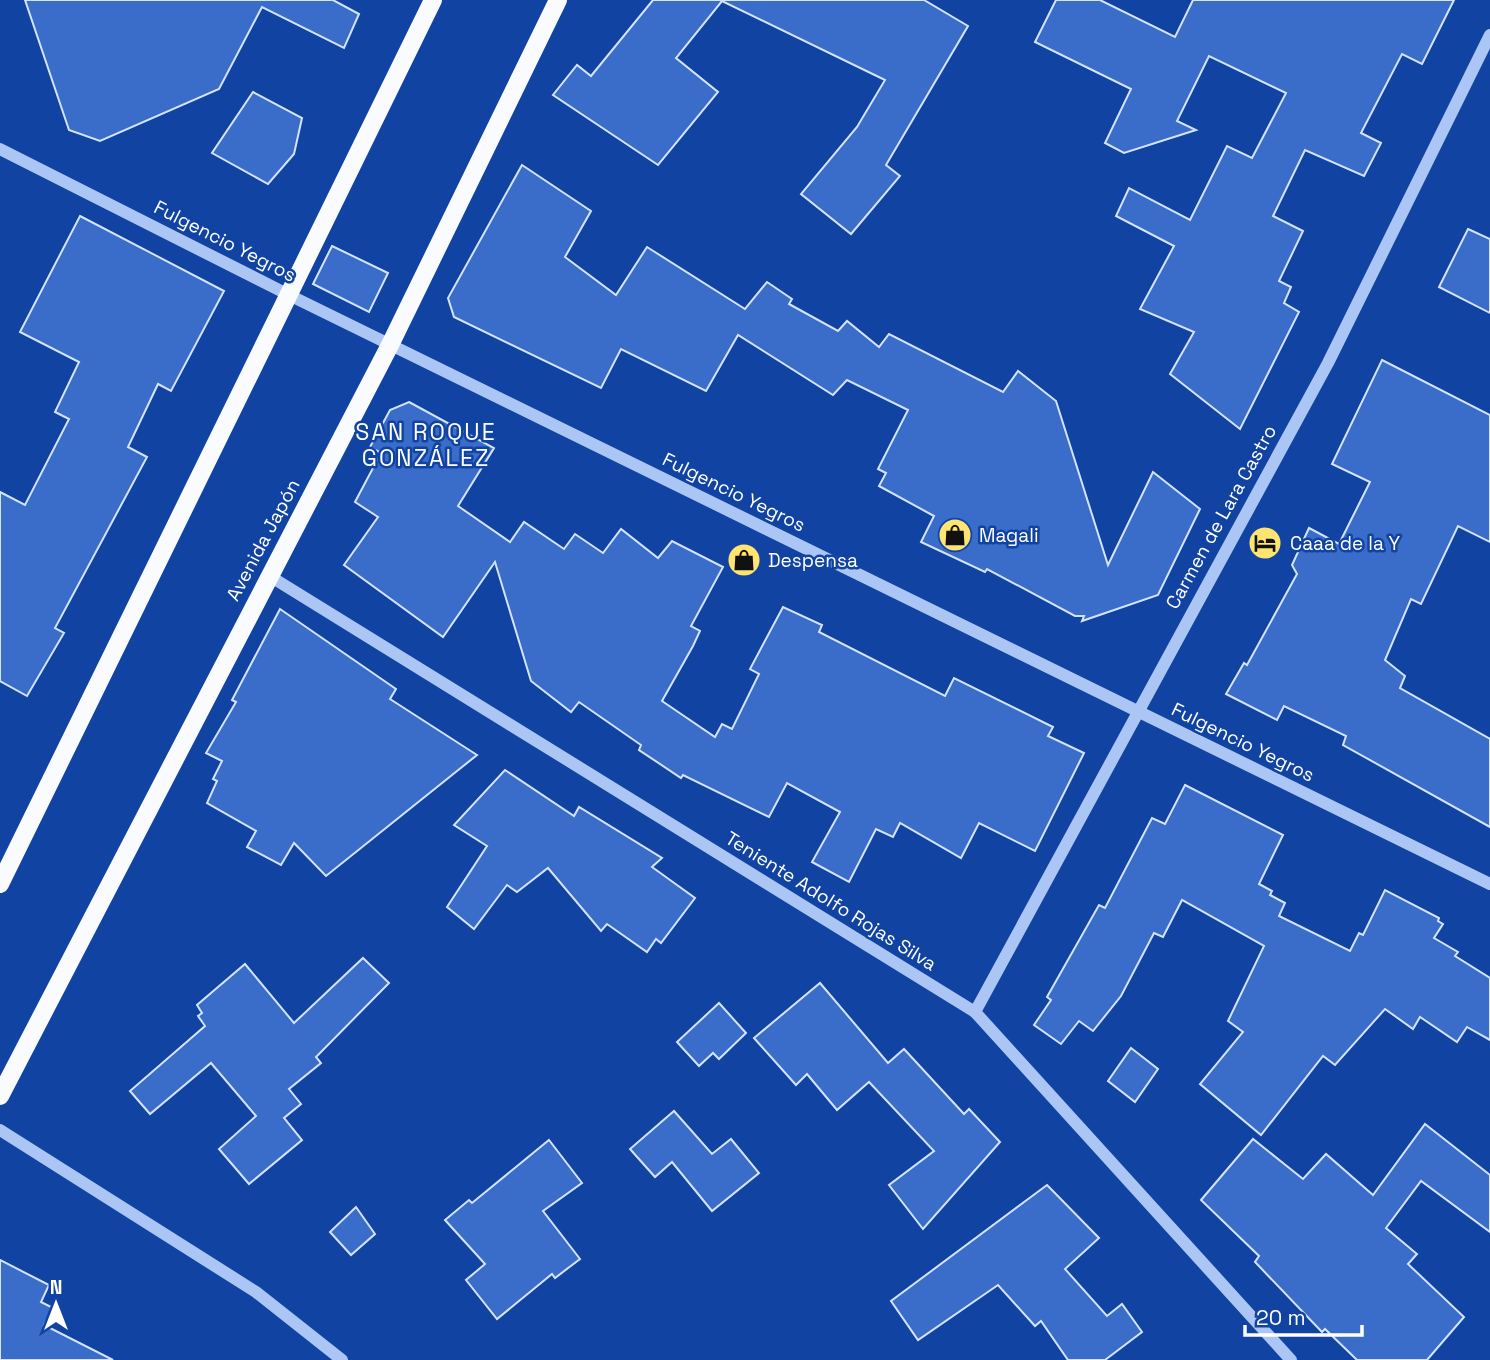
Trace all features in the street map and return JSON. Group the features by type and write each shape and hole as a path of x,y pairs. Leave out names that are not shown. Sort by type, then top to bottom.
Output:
{"main road":[{"path":"0,884 433,0"},
{"name":"Avenida Japón","path":"0,1096 268,575 390,345 558,0"}],"street":[{"name":"Carmen de Lara Castro","path":"975,1013 1328,363 1490,35"},
{"name":"Fulgencio Yegros","path":"0,149 390,345 1490,884"},
{"name":"Teniente Adolfo Rojas Silva","path":"268,575 975,1013 1291,1360"},
{"path":"0,1130 256,1292 342,1360"}],"building":[{"path":"25,0 333,0 359,14 344,48 262,7 219,89 100,141 69,130"},
{"path":"653,0 924,0 968,26 886,165 900,176 851,234 801,194 857,127 885,80 722,1 676,58 718,92 658,165 553,95 577,65 591,76"},
{"path":"1056,0 1100,0 1175,37 1193,0 1454,0 1422,64 1402,54 1361,133 1381,143 1364,176 1305,150 1273,216 1303,231 1279,281 1291,287 1284,303 1299,312 1240,429 1170,374 1194,332 1140,309 1174,246 1116,216 1129,188 1190,220 1227,146 1252,158 1286,93 1209,56 1177,121 1196,130 1124,153 1105,143 1131,89 1035,42"},
{"path":"253,92 302,118 294,154 268,184 212,153"},
{"path":"522,165 591,211 565,257 616,295 647,247 745,309 767,282 792,299 789,304 838,331 847,321 879,347 889,334 1003,392 1018,371 1056,401 1108,565 1153,472 1200,509 1158,595 1082,621 1084,616 1075,616 987,569 985,572 921,542 934,516 879,486 886,473 878,469 908,410 847,380 833,395 738,335 706,391 621,349 601,388 454,317 448,298"},
{"path":"80,216 224,291 171,391 158,384 128,447 147,457 55,628 64,633 27,696 0,681 0,492 25,505 69,419 55,412 79,362 20,332"},
{"path":"1468,229 1490,239 1490,313 1439,287"},
{"path":"332,246 388,273 369,312 313,284"},
{"path":"1382,360 1490,415 1490,542 1458,526 1421,604 1411,599 1385,660 1405,676 1400,688 1490,739 1490,827 1343,745 1346,736 1284,706 1277,720 1226,694 1244,663 1247,665 1297,574 1292,565 1309,528 1339,544 1370,482 1332,464"},
{"path":"409,402 494,448 458,506 510,542 524,522 564,549 575,534 603,553 621,529 658,558 672,541 723,567 691,626 700,631 662,701 715,737 722,724 732,729 759,674 750,669 783,607 822,625 819,632 945,696 954,678 1053,727 1048,736 1084,753 1035,851 979,823 961,858 900,823 893,837 876,829 849,882 812,862 840,812 787,783 769,817 683,775 681,778 639,750 641,745 579,702 571,712 531,681 495,562 443,637 344,565 378,517 355,502 381,453 370,447 390,410"},
{"path":"280,609 396,689 390,699 477,755 326,876 294,843 281,865 247,847 256,831 207,803 217,781 213,779 222,761 206,753 236,702 232,700"},
{"path":"505,770 574,816 579,807 662,858 652,867 695,898 661,943 656,939 647,952 607,924 601,931 548,868 517,892 507,885 474,929 447,907 487,846 454,825"},
{"path":"1185,785 1283,835 1259,884 1272,891 1270,895 1285,903 1279,916 1350,951 1359,933 1363,935 1385,890 1439,918 1438,921 1443,924 1434,938 1458,952 1455,956 1490,978 1490,1040 1467,1027 1457,1042 1420,1017 1413,1029 1385,1009 1335,1065 1323,1056 1261,1135 1200,1084 1243,1032 1228,1021 1264,946 1182,900 1163,937 1154,933 1121,996 1093,1031 1079,1021 1061,1044 1034,1025 1051,1000 1047,997 1099,905 1105,908 1152,818 1165,824"},
{"path":"363,958 389,983 316,1057 321,1063 289,1089 301,1104 284,1118 302,1140 249,1184 219,1149 256,1116 211,1063 150,1114 130,1091 205,1026 198,1016 202,1013 197,1005 245,964 294,1023"},
{"path":"820,983 888,1063 904,1049 964,1114 969,1109 1000,1142 923,1229 889,1185 934,1151 869,1082 837,1110 807,1074 796,1085 754,1038"},
{"path":"719,1003 746,1033 719,1059 713,1053 699,1066 677,1042"},
{"path":"1131,1048 1158,1069 1135,1102 1108,1081"},
{"path":"674,1111 712,1154 731,1139 759,1173 712,1211 672,1162 655,1177 630,1149"},
{"path":"1425,1124 1490,1175 1490,1232 1421,1181 1386,1228 1417,1254 1408,1264 1464,1317 1427,1360 1357,1360 1325,1329 1322,1332 1255,1262 1259,1256 1201,1200 1253,1139 1303,1179 1326,1154 1373,1195"},
{"path":"549,1140 582,1183 543,1211 580,1259 555,1278 552,1274 497,1319 466,1280 485,1264 445,1220 469,1200 472,1203"},
{"path":"1047,1185 1099,1238 1065,1269 1107,1316 1122,1304 1142,1332 1105,1360 1068,1360 1041,1321 1035,1326 998,1285 918,1340 891,1301"},
{"path":"356,1207 375,1234 351,1255 330,1232"},
{"path":"0,1260 49,1285 41,1302 53,1308 44,1325 113,1360 0,1360"}],"place":[{"name":"Magali","path":"955,535"},
{"name":"Caaa de la Y","path":"1265,543"},
{"name":"Despensa","path":"744,560"}],"district":[{"name":"SAN ROQUE GONZÁLEZ","path":"426,445"}]}
